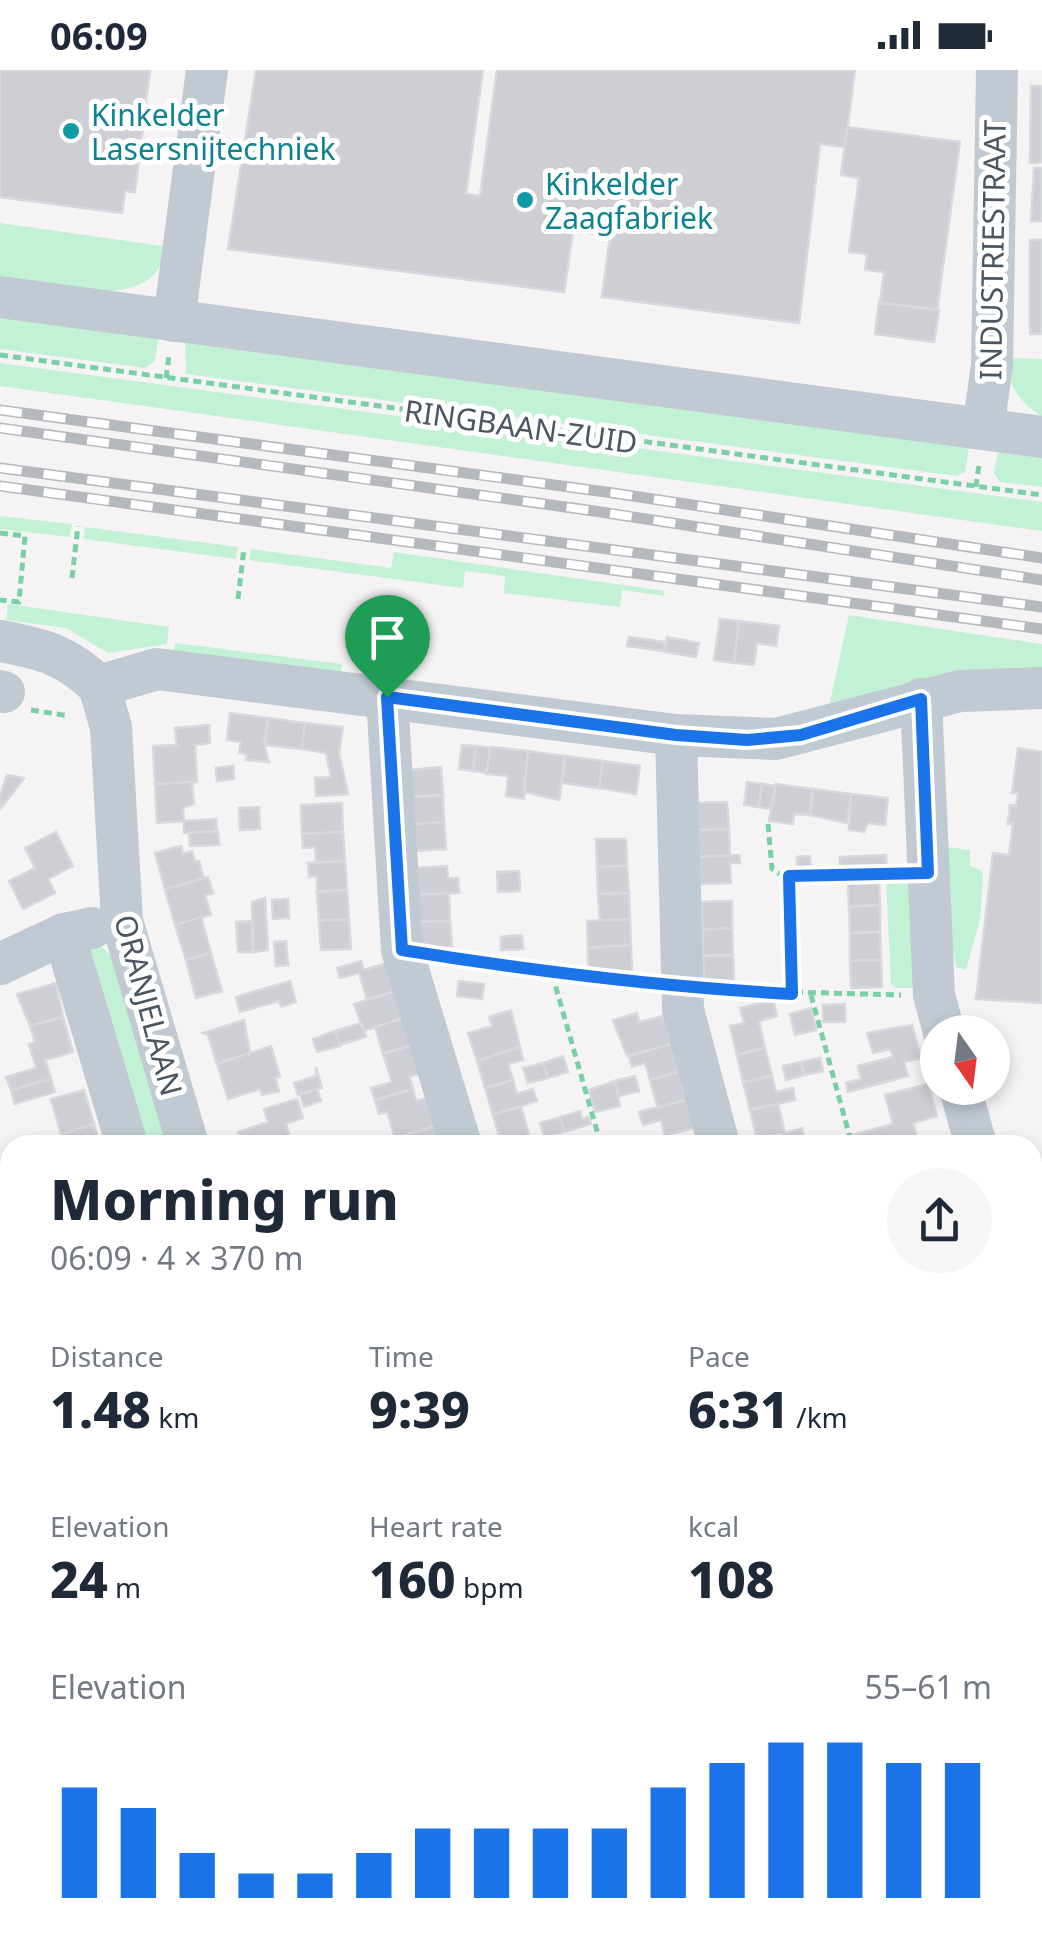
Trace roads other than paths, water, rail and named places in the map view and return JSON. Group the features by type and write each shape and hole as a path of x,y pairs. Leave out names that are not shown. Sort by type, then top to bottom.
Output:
{"street":[{"path":"174,321 206,70"},
{"name":"INDUSTRIESTRAAT","path":"984,429 992,364 996,70"},
{"name":"RINGBAAN-ZUID","path":"0,297 1042,437"},
{"path":"0,641 40,648 73,662 88,702 157,669 676,735 776,739 960,691 1042,688"},
{"path":"387,697 402,950 457,1135"},
{"path":"921,699 939,1014"},
{"name":"ORANJELAAN","path":"88,702 112,726 122,921 185,1135"},
{"path":"676,735 684,1010 717,1135"},
{"path":"0,964 64,934 122,921"},
{"name":"ORANJELAAN","path":"64,934 124,1135"},
{"path":"965,1105 973,1135"}],"railway":[{"path":"0,410 613,493 1042,558"},
{"path":"0,428 594,511 1042,580"},
{"path":"0,468 1042,607"},
{"path":"0,486 1042,629"}],"place":[{"name":"Kinkelder Lasersnijtechniek","path":"71,131"},
{"name":"Kinkelder Zaagfabriek","path":"525,200"}]}
